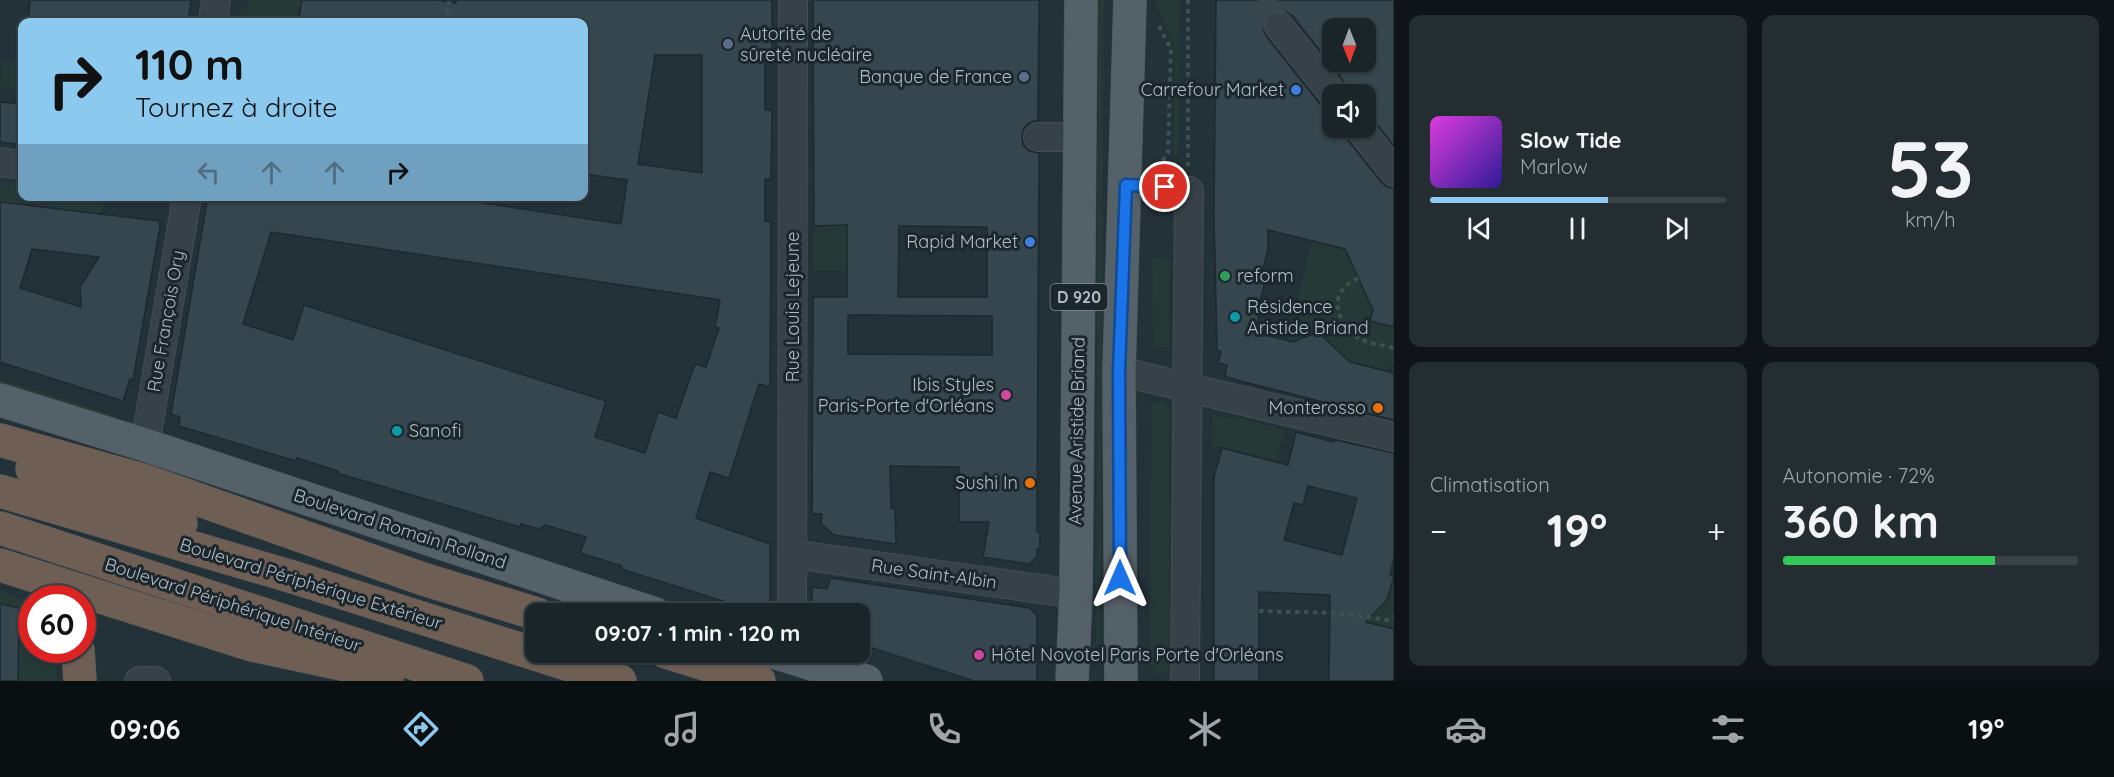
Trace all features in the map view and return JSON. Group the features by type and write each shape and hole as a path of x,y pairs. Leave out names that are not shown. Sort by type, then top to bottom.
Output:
{"highway":[{"path":"0,440 146,481 423,579 525,610"},
{"path":"0,458 180,523 296,578"},
{"name":"Boulevard Périphérique Extérieur","path":"0,491 296,578 620,681"},
{"name":"Boulevard Périphérique Intérieur","path":"0,528 467,681"},
{"path":"9,568 33,585"},
{"path":"9,568 252,645 420,681"},
{"path":"252,645 323,681"},
{"path":"79,663 80,681"},
{"path":"701,663 759,681"}],"main road":[{"name":"Avenue Aristide Briand","path":"1072,681 1076,594 1081,0"},
{"path":"1111,0 1111,130 1136,186"},
{"name":"D 920","path":"1121,681 1119,371 1136,186 1130,0"},
{"name":"Boulevard Romain Rolland","path":"0,400 145,445 623,603"},
{"path":"812,663 866,681"}],"street":[{"path":"214,18 216,0"},
{"name":"Rue Louis Lejeune","path":"792,603 793,0"},
{"path":"1279,26 1325,84"},
{"path":"1367,138 1394,172"},
{"path":"1038,146 1080,146"},
{"path":"0,162 18,164"},
{"path":"1136,186 1189,191 1185,681"},
{"name":"Rue François Ory","path":"145,445 186,201"},
{"path":"1119,371 1394,437"},
{"name":"Rue Saint-Albin","path":"792,554 1076,594"},
{"path":"139,681 156,681"}],"path":[{"path":"1188,0 1189,191"},
{"path":"447,18 449,1"},
{"path":"1136,186 1168,153 1171,49 1158,24"},
{"path":"1358,278 1342,290 1338,301 1338,314 1348,331 1362,340 1394,348"},
{"path":"1259,611 1335,614 1387,620 1394,623"},
{"path":"1387,620 1394,617"}],"green space":[{"path":"248,0 302,0 299,18 238,18 239,10 246,10"},
{"path":"1098,0 1104,0 1101,645 1096,644"},
{"path":"1154,0 1180,0 1178,155 1173,155 1175,48"},
{"path":"2,61 18,63 18,89 0,87"},
{"path":"0,182 18,184 18,201 103,201 102,214 0,202"},
{"path":"814,226 847,226 847,271 814,271"},
{"path":"1312,241 1350,251 1349,256 1373,310 1370,320 1394,327 1394,362 1390,365 1388,372 1328,355 1331,341 1319,334 1291,343 1288,340"},
{"path":"1152,258 1170,259 1169,347 1153,347"},
{"path":"0,379 115,415 114,420 0,384"},
{"path":"1161,401 1169,407 1169,665 1167,673 1159,674 1150,662 1151,410 1153,404"},
{"path":"1212,414 1230,419 1234,416 1285,430 1276,462 1213,446"},
{"path":"1394,574 1394,629 1349,617 1385,602"},
{"path":"0,589 18,598 18,663 56,663 57,681 0,681"}],"building":[{"path":"30,0 191,0 189,18 28,18"},
{"path":"302,0 438,0 456,3 456,0 772,0 772,55 765,56 765,110 772,110 771,179 765,179 765,221 771,222 770,387 759,384 729,478 710,472 696,518 770,544 770,603 729,603 621,569 622,566 580,553 586,537 545,525 539,529 521,524 520,527 337,473 338,471 297,458 296,461 179,426 180,417 171,414 207,201 477,201 621,224 627,180 588,175 588,18 299,18","holes":["655,55 702,55 702,173 638,164","271,232 720,300 715,327 719,328 706,367 695,364 676,418 658,412 645,453 595,437 606,401 304,305 293,340 243,324"]},
{"path":"813,0 1039,0 1038,120 1029,123 1024,128 1022,136 1023,145 1029,151 1039,153 1037,532 1040,532 1040,548 1037,549 1037,557 1029,564 983,557 989,522 959,522 959,467 890,466 891,508 895,509 896,544 834,535 821,524 822,514 812,514 813,297 847,297 847,225 814,226","holes":["899,226 987,227 987,297 898,297","848,315 992,316 992,355 848,354"]},
{"path":"1216,0 1394,0 1394,146 1376,123 1376,84 1346,84 1337,72 1376,72 1376,18 1322,18 1322,53 1292,15 1284,11 1276,10 1268,14 1263,28 1266,36 1322,106 1322,138 1346,138 1381,182 1387,187 1394,188 1394,327 1370,321 1373,310 1345,249 1268,230 1268,249 1260,282 1265,283 1255,332 1293,342 1313,334 1320,334 1350,362 1394,373 1394,420 1225,376 1227,365 1218,363 1221,352 1217,350 1214,216"},
{"path":"0,102 18,104 18,144 0,142"},
{"path":"0,202 159,221 133,380 130,379 123,401 0,362","holes":["32,249 99,257 80,287 81,307 20,288"]},
{"path":"1296,432 1334,442 1335,440 1394,453 1394,558 1390,575 1394,576 1387,600 1366,622 1394,629 1394,681 1329,681 1330,595 1259,592 1259,681 1214,681 1214,477 1222,448 1288,465","holes":["1308,486 1357,498 1342,555 1284,540 1294,503 1303,505"]},
{"path":"831,578 1030,608 1037,616 1037,681 974,681 870,647 870,603 812,603 812,587 827,589"},
{"path":"0,604 18,608 18,663 18,681 0,681"}],"tunnel":[{"path":"1259,0 1279,26"}],"place":[{"name":"Autorité de sûreté nucléaire","path":"728,44"},
{"name":"Banque de France","path":"1024,77"},
{"name":"Carrefour Market","path":"1296,90"},
{"name":"Rapid Market","path":"1030,242"},
{"name":"reform","path":"1225,276"},
{"name":"Résidence Aristide Briand","path":"1235,317"},
{"name":"Ibis Styles Paris-Porte d'Orléans","path":"1006,395"},
{"name":"Monterosso","path":"1378,408"},
{"name":"Sanofi","path":"397,431"},
{"name":"Sushi In","path":"1030,483"},
{"name":"Hôtel Novotel Paris Porte d'Orléans","path":"979,655"}],"route":[{"path":"1120,578 1119,371 1126,185 1165,187"}]}
